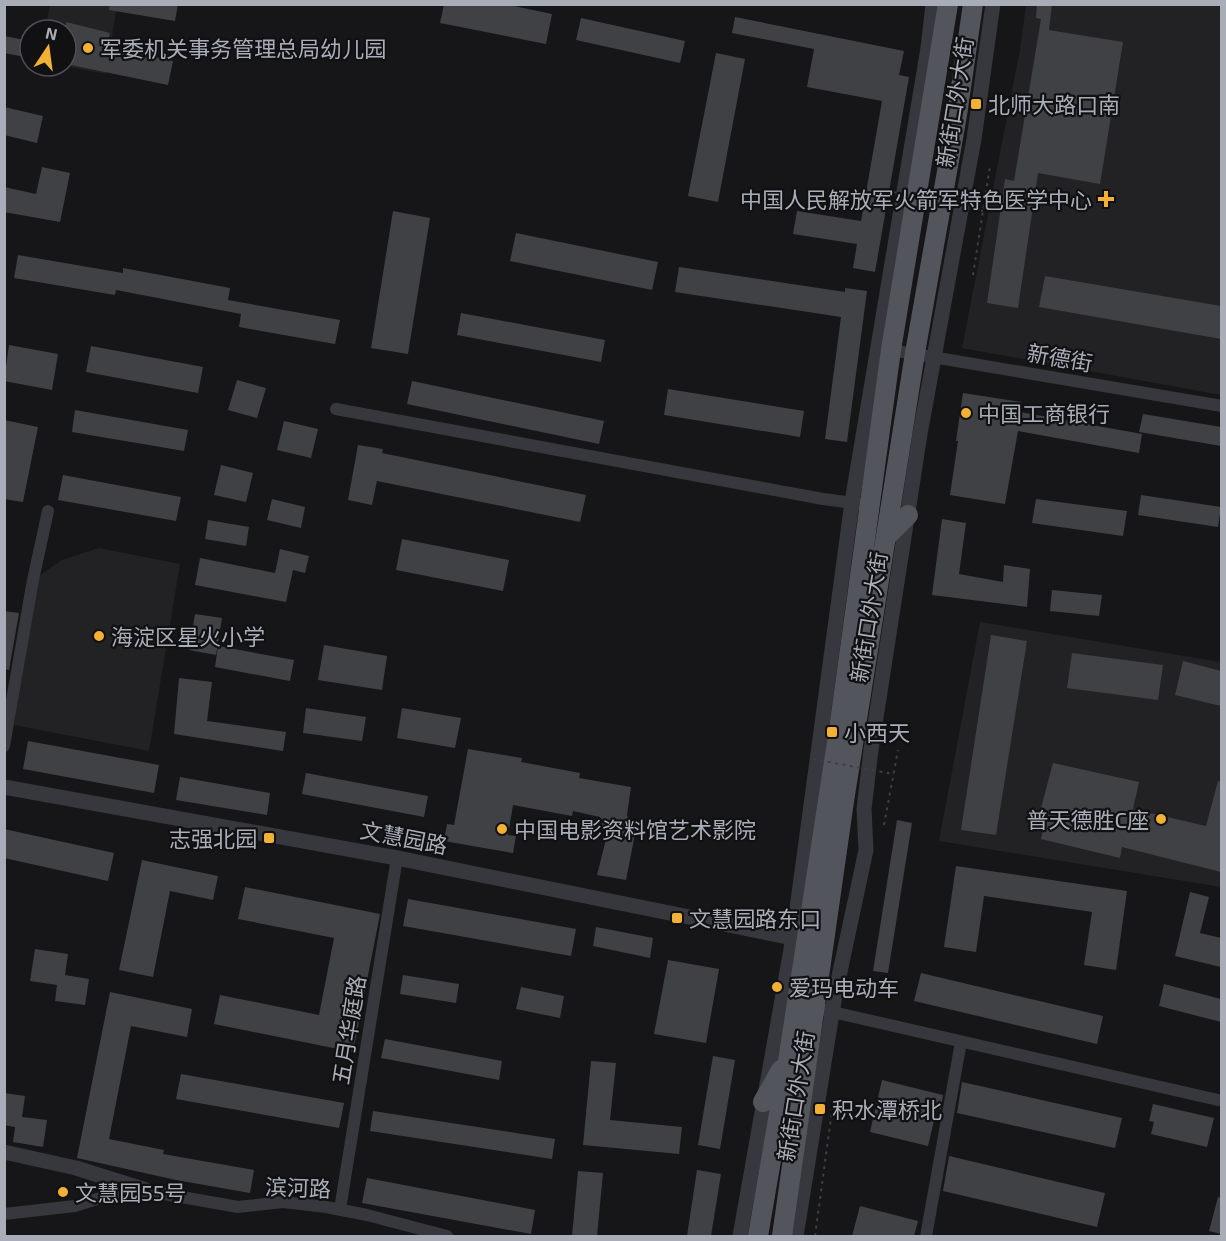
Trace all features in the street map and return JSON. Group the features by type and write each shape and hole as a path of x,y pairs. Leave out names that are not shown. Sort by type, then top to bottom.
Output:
{"main road":[{"name":"新街口外大街","path":"758,1236 789,1055 838,729 860,504 891,350 948,4"},
{"name":"新街口外大街","path":"782,1236 824,1010 844,801 886,537 925,355 949,165 973,4"},
{"path":"886,537 908,515"},
{"path":"763,1102 789,1055"}],"street":[{"name":"新街口外大街","path":"740,1236 793,938 860,504 933,4"},
{"name":"新街口外大街","path":"796,1236 824,1010 848,938 866,850 864,809 871,750 908,515 925,355 974,139 993,4"},
{"name":"新德街","path":"891,350 1221,406"},
{"path":"336,409 860,504"},
{"path":"4,746 33,580 48,511"},
{"name":"文慧园路","path":"4,787 397,858 793,938"},
{"name":"五月华庭路","path":"340,1209 397,858"},
{"path":"824,1010 1218,1100"},
{"path":"926,1236 961,1042"},
{"path":"4,1152 76,1168 146,1190"},
{"name":"滨河路","path":"4,1214 69,1207 123,1191 146,1190 237,1207 283,1202 340,1209 447,1236"}],"path":[{"path":"973,274 990,166"},
{"path":"893,192 983,211"},
{"path":"884,825 898,750"},
{"path":"813,759 893,774"},
{"path":"815,1236 834,1097"}],"shaded area":[{"name":"军委机关事务管理总局幼儿园","path":"50,5 117,5 106,74 78,68 78,18 47,18"},
{"name":"中国人民解放军火箭军特色医学中心","path":"1026,5 1221,5 1221,395 962,348 1020,50"},
{"name":"海淀区星火小学","path":"99,548 180,564 149,751 14,725 39,576 62,560"},
{"path":"980,622 1221,662 1221,887 939,841"}],"building":[{"path":"110,4 178,4 175,21 109,10"},
{"path":"444,4 505,4 552,14 546,44 440,23"},
{"path":"1037,4 1052,4 1049,30 1123,42 1100,184 1038,173 1018,308 987,303 1005,179 1014,181 1041,19 1036,18"},
{"path":"735,17 904,51 899,75 909,77 875,272 853,268 857,244 793,234 797,211 861,221 882,101 807,87 814,49 732,33"},
{"path":"581,18 685,41 680,63 576,40"},
{"path":"78,25 110,33 107,46 173,61 168,85 78,66"},
{"path":"4,36 18,39 18,56 4,53"},
{"path":"716,53 745,59 718,202 688,196"},
{"path":"4,107 43,116 37,143 4,135"},
{"path":"42,167 70,173 60,222 4,212 4,187 36,194"},
{"path":"393,211 430,218 408,354 371,348"},
{"path":"516,233 658,262 652,290 510,261"},
{"path":"18,255 123,273 123,268 230,288 228,300 340,320 335,344 239,327 241,314 116,290 115,295 14,278"},
{"path":"679,267 845,292 845,288 867,291 847,442 825,439 841,317 675,292"},
{"path":"1045,276 1221,306 1221,339 1039,307"},
{"path":"461,313 605,340 601,362 457,335"},
{"path":"9,345 58,354 52,390 4,381"},
{"path":"91,346 203,367 198,393 86,372"},
{"path":"237,380 266,388 257,418 228,410"},
{"path":"412,381 604,421 599,444 407,404"},
{"path":"668,389 804,411 800,437 664,415"},
{"path":"963,393 1022,402 1020,412 1142,434 1139,453 1018,431 1005,504 950,495"},
{"path":"75,410 188,430 184,451 72,432"},
{"path":"1143,414 1221,427 1221,446 1139,432"},
{"path":"4,420 38,427 23,502 4,499"},
{"path":"284,421 318,429 311,458 277,450"},
{"path":"358,445 383,449 382,453 586,495 580,522 377,481 372,505 348,500"},
{"path":"221,465 253,473 246,502 214,495"},
{"path":"63,475 181,497 176,521 58,500"},
{"path":"1141,495 1221,507 1218,527 1138,515"},
{"path":"272,499 305,507 301,528 267,520"},
{"path":"1036,499 1127,511 1123,536 1032,523"},
{"path":"942,519 966,523 959,574 1003,582 1004,565 1030,569 1027,607 932,595"},
{"path":"208,520 249,527 246,546 205,539"},
{"path":"402,539 509,560 503,591 396,570"},
{"path":"280,549 309,556 305,573 293,570 286,602 195,585 200,558 275,573"},
{"path":"1052,590 1102,595 1099,616 1050,611"},
{"path":"4,611 19,613 9,670 4,669"},
{"path":"195,614 222,618 216,655 189,650"},
{"path":"991,635 1027,641 996,835 961,830"},
{"path":"324,645 387,656 382,690 318,680"},
{"path":"218,646 294,660 290,681 215,667"},
{"path":"1072,653 1163,665 1158,700 1067,688"},
{"path":"1183,661 1221,671 1221,706 1175,695"},
{"path":"179,678 212,682 207,721 286,732 283,751 174,734"},
{"path":"306,708 366,717 362,741 303,733"},
{"path":"402,708 461,718 455,748 397,738"},
{"path":"28,741 159,765 154,793 23,769"},
{"path":"468,749 522,758 521,762 580,773 579,778 631,787 627,815 631,828 636,829 626,880 597,875 606,839 600,817 573,811 572,816 513,805 508,835 516,836 513,853 444,841 447,824 454,825"},
{"path":"1053,763 1139,782 1133,809 1206,826 1218,781 1221,782 1221,872 1122,847 1120,858 1041,839 1047,810 1041,808"},
{"path":"306,773 428,796 424,817 302,794"},
{"path":"180,777 270,793 267,815 176,800"},
{"path":"897,820 912,823 888,973 873,971"},
{"path":"4,829 114,853 108,881 4,858"},
{"path":"142,860 218,876 213,900 170,891 153,977 119,970"},
{"path":"956,866 1127,891 1116,970 1084,965 1092,912 984,896 976,952 944,947"},
{"path":"245,887 380,914 353,1052 214,1024 220,995 319,1015 334,938 238,919"},
{"path":"1190,892 1209,897 1200,933 1221,938 1221,967 1175,956"},
{"path":"408,899 576,929 571,956 403,926"},
{"path":"596,927 653,938 650,958 593,946"},
{"path":"35,949 68,954 65,975 89,979 85,1005 55,1001 57,985 30,981"},
{"path":"668,960 719,969 706,1043 654,1034"},
{"path":"921,973 1103,1016 1097,1044 914,1001"},
{"path":"403,975 459,984 456,1003 400,994"},
{"path":"1164,984 1221,999 1221,1022 1159,1006"},
{"path":"521,987 564,996 560,1018 516,1009"},
{"path":"110,992 192,1009 187,1037 131,1026 109,1139 164,1150 163,1154 254,1170 250,1193 176,1180 77,1158"},
{"path":"385,1039 502,1061 499,1080 381,1058"},
{"path":"713,1056 735,1060 720,1149 698,1145"},
{"path":"591,1061 616,1063 610,1120 682,1127 679,1154 583,1145"},
{"path":"181,1074 344,1103 339,1128 176,1099"},
{"path":"882,1080 943,1095 941,1109 937,1108 928,1146 870,1132"},
{"path":"962,1082 1122,1118 1115,1148 957,1113"},
{"path":"4,1093 25,1096 22,1117 47,1120 43,1147 13,1142 15,1127 4,1125"},
{"path":"1153,1104 1214,1118 1207,1147 1151,1134 1154,1122 1149,1121"},
{"path":"373,1111 555,1139 552,1159 370,1131"},
{"path":"949,1156 1105,1193 1097,1227 943,1191"},
{"path":"697,1170 721,1174 711,1236 687,1236"},
{"path":"578,1171 603,1173 597,1236 572,1236"},
{"path":"367,1178 535,1210 531,1234 362,1203"},
{"path":"1218,1197 1221,1198 1221,1234 1209,1231"},
{"path":"860,1206 918,1221 914,1236 852,1236"}],"place":[{"name":"军委机关事务管理总局幼儿园","path":"88,48"},
{"name":"北师大路口南","path":"976,104"},
{"name":"中国人民解放军火箭军特色医学中心","path":"1106,199"},
{"name":"中国工商银行","path":"966,413"},
{"name":"海淀区星火小学","path":"99,636"},
{"name":"小西天","path":"832,732"},
{"name":"普天德胜C座","path":"1161,819"},
{"name":"中国电影资料馆艺术影院","path":"502,829"},
{"name":"志强北园","path":"269,838"},
{"name":"文慧园路东口","path":"677,918"},
{"name":"爱玛电动车","path":"777,987"},
{"name":"积水潭桥北","path":"820,1109"},
{"name":"文慧园55号","path":"63,1192"}]}
